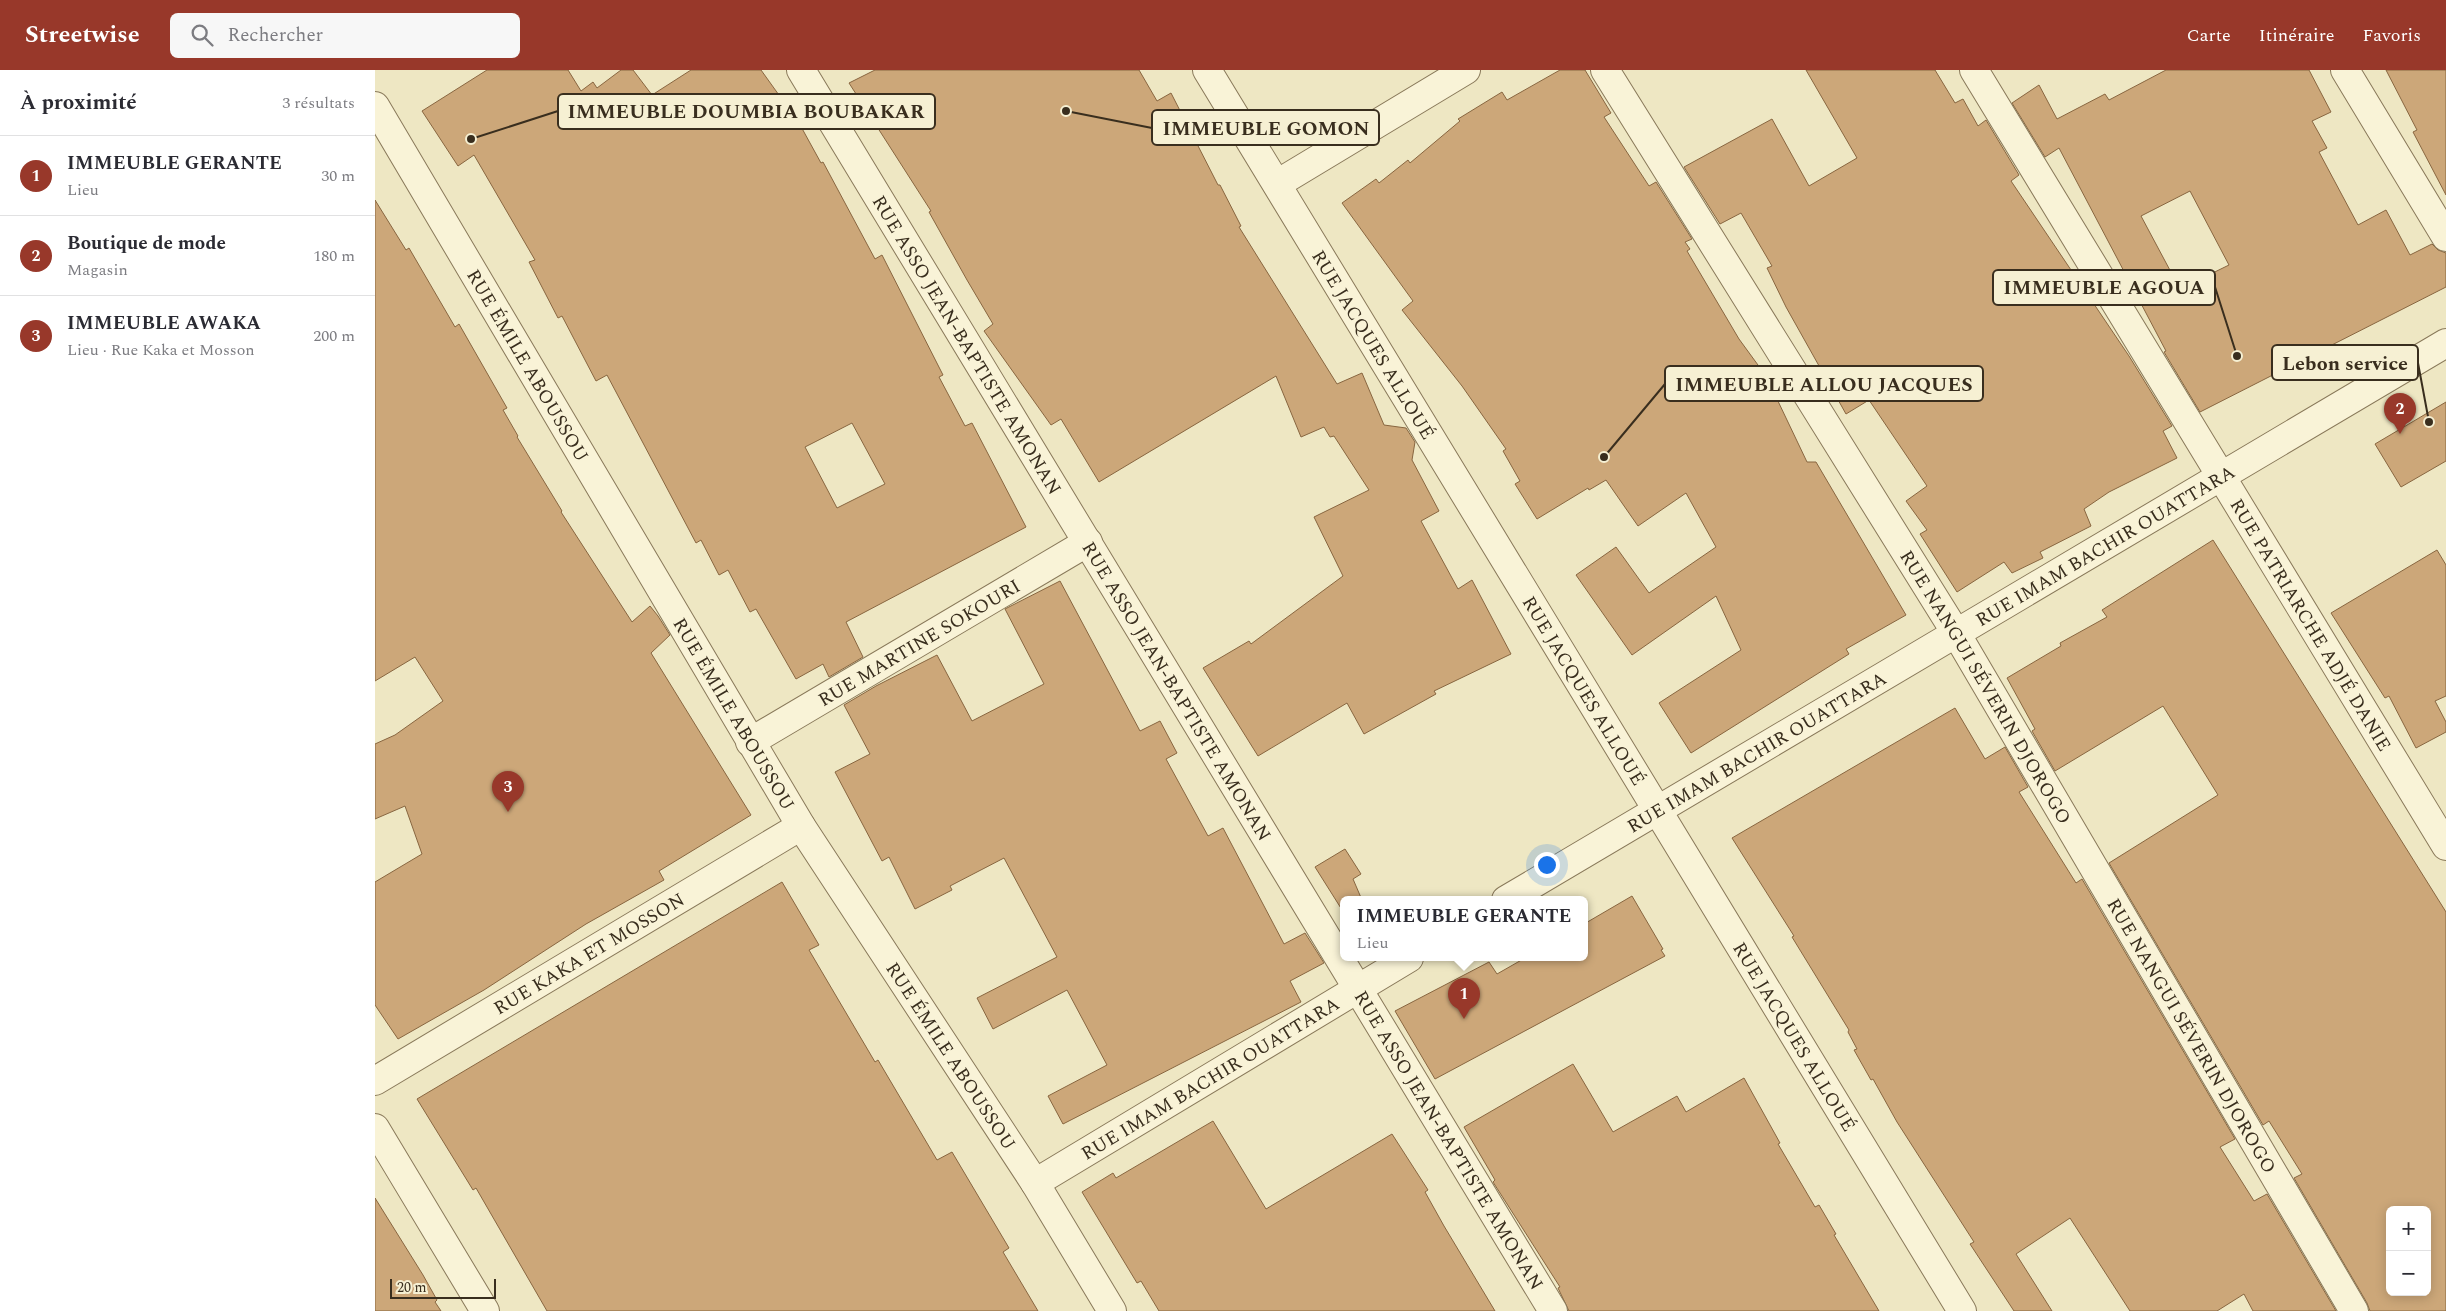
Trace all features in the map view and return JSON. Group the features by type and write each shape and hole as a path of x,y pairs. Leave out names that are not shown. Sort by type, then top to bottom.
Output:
{"street":[{"name":"RUE ASSO JEAN-BAPTISTE AMONAN","path":"801,70 1340,957"},
{"name":"RUE JACQUES ALLOUÉ","path":"1207,70 1962,1311"},
{"path":"1277,184 1466,70"},
{"name":"RUE NANGUI SÉVERIN DJOROGO","path":"1605,70 1956,633 2354,1311"},
{"name":"RUE PATRIARCHE ADJÉ DANIE","path":"1974,70 2446,846"},
{"path":"2345,70 2446,237"},
{"name":"RUE ÉMILE ABOUSSOU","path":"375,106 801,826 1035,1183 1112,1311"},
{"name":"RUE IMAM BACHIR OUATTARA","path":"1514,896 2446,343"},
{"name":"RUE MARTINE SOKOURI","path":"750,742 1088,542"},
{"name":"RUE KAKA ET MOSSON","path":"375,1081 801,826"},
{"name":"RUE ASSO JEAN-BAPTISTE AMONAN","path":"1343,961 1553,1311"},
{"name":"RUE IMAM BACHIR OUATTARA","path":"1035,1183 1404,961"},
{"path":"375,1128 485,1311"}],"building":[{"path":"487,70 568,70 581,91 593,82 597,88 621,70 633,70 652,95 691,70 761,70 799,123 821,163 823,162 875,259 882,255 943,375 939,377 965,426 972,423 1026,527 846,622 863,657 829,677 823,664 796,679 756,609 750,612 728,570 719,575 701,540 696,543 607,375 596,381 562,316 558,318 529,262 535,260 474,155 458,166 422,111","holes":["852,423 885,484 837,508 805,447"]},
{"path":"875,70 1139,70 1157,101 1171,93 1241,226 1239,227 1337,384 1362,373 1384,425 1406,428 1415,442 1412,460 1439,511 1421,521 1458,589 1472,580 1511,654 1434,691 1436,694 1364,734 1347,703 1258,756 1203,668 1249,641 1251,644 1343,576 1314,517 1369,490 1334,436 1330,437 1324,427 1301,437 1276,376 1099,482 1061,419 1051,425 984,331 993,324 929,212 931,211 849,83"},
{"path":"1560,70 1585,70 1611,113 1604,117 1649,186 1656,182 1692,239 1685,242 1690,249 1687,251 1739,339 1766,376 1807,462 1816,462 1906,615 1846,649 1849,654 1691,753 1659,703 1741,650 1716,596 1632,655 1576,575 1616,547 1649,593 1716,547 1686,493 1638,526 1606,480 1589,490 1588,488 1537,519 1515,484 1520,481 1503,451 1506,449 1462,386 1402,310 1413,301 1342,203 1376,179 1379,183 1408,160 1410,163 1460,121 1458,119 1502,92 1507,100"},
{"path":"1806,70 1935,70 1955,103 1963,99 1978,126 1986,120 2019,175 2011,181 2129,356 2172,426 2163,431 2177,458 2109,492 2084,509 2091,526 2040,552 2043,558 2012,573 2004,562 1957,592 1920,534 1927,530 1906,501 1927,486 1869,400 1846,414 1786,307 1767,268 1772,266 1741,213 1720,224 1684,167 1772,119 1809,186 1857,158"},
{"path":"2166,70 2309,70 2331,112 2312,121 2327,148 2319,152 2358,225 2386,210 2410,255 2432,244 2438,250 2446,253 2446,287 2200,412 2164,352 2166,351 2059,148 2045,157 2012,103 2039,85 2057,119 2105,94 2109,100","holes":["2190,191 2229,265 2180,289 2141,216"]},
{"path":"2386,70 2446,70 2446,195 2413,132 2417,130"},
{"path":"375,200 406,250 409,248 455,327 459,324 507,408 503,410 517,437 561,512 632,622 650,606 670,635 651,653 751,815 659,871 664,880 586,924 484,990 398,1039 375,1005 375,882 422,854 405,806 375,819 375,744 395,735 443,701 415,657 375,681"},
{"path":"2446,402 2446,461 2401,487 2375,444"},
{"path":"2213,540 2446,912 2446,1311 2370,1311 2294,1178 2302,1174 2269,1121 2263,1125 2109,863 2218,795 2163,706 2055,771 2032,731 2035,729 2007,678 2061,646 2060,643 2107,617 2102,610"},
{"path":"2437,550 2446,565 2446,696 2435,701 2446,722 2446,732 2416,748 2389,696 2385,698 2331,613"},
{"path":"1060,581 1140,731 1160,721 1177,753 1166,759 1208,836 1223,828 1284,944 1305,933 1324,963 1290,981 1301,1002 1063,1124 1048,1096 1107,1065 1067,990 993,1029 977,998 1057,957 1004,858 950,886 952,890 915,909 889,857 882,861 835,772 870,754 844,705 876,686 937,655 972,721 1044,684 1005,609"},
{"path":"1955,708 1985,759 2005,747 2028,787 2019,792 2076,883 2082,879 2235,1139 2220,1147 2254,1201 2267,1194 2336,1311 2253,1311 2244,1294 2217,1311 2130,1311 2070,1218 2016,1254 2052,1311 2014,1311 1970,1244 1974,1242 1897,1122 1873,1079 1871,1080 1854,1050 1857,1049 1848,1032 1849,1030 1792,937 1794,936 1732,838"},
{"path":"1345,849 1361,874 1353,879 1360,896 1340,896 1340,907 1315,867"},
{"path":"782,882 819,945 809,950 875,1062 878,1060 937,1160 952,1152 1009,1248 1003,1252 1038,1311 547,1311 476,1188 473,1190 417,1099"},
{"path":"1632,896 1663,949 1661,950 1665,956 1435,1079 1395,1011 1489,962 1497,974 1520,961 1588,961 1588,922"},
{"path":"1573,1064 1613,1132 1677,1096 1686,1112 1744,1078 1780,1143 1778,1144 1815,1207 1819,1205 1836,1234 1834,1235 1879,1311 1569,1311 1558,1288 1560,1287 1493,1182 1495,1180 1464,1127"},
{"path":"1213,1121 1266,1209 1392,1134 1428,1190 1425,1192 1495,1311 1159,1311 1141,1281 1137,1283 1082,1192 1113,1173 1116,1178"},
{"path":"375,1198 423,1275 441,1311 375,1311"}],"place":[{"name":"IMMEUBLE GOMON","path":"1066,111"},
{"name":"IMMEUBLE DOUMBIA BOUBAKAR","path":"471,139"},
{"name":"IMMEUBLE AGOUA","path":"2237,356"},
{"name":"Lebon service","path":"2429,422"},
{"name":"Boutique de mode","path":"2400,434"},
{"name":"IMMEUBLE ALLOU JACQUES","path":"1604,457"},
{"name":"IMMEUBLE AWAKA","path":"508,812"},
{"name":"IMMEUBLE GERANTE","path":"1464,1019"}]}
